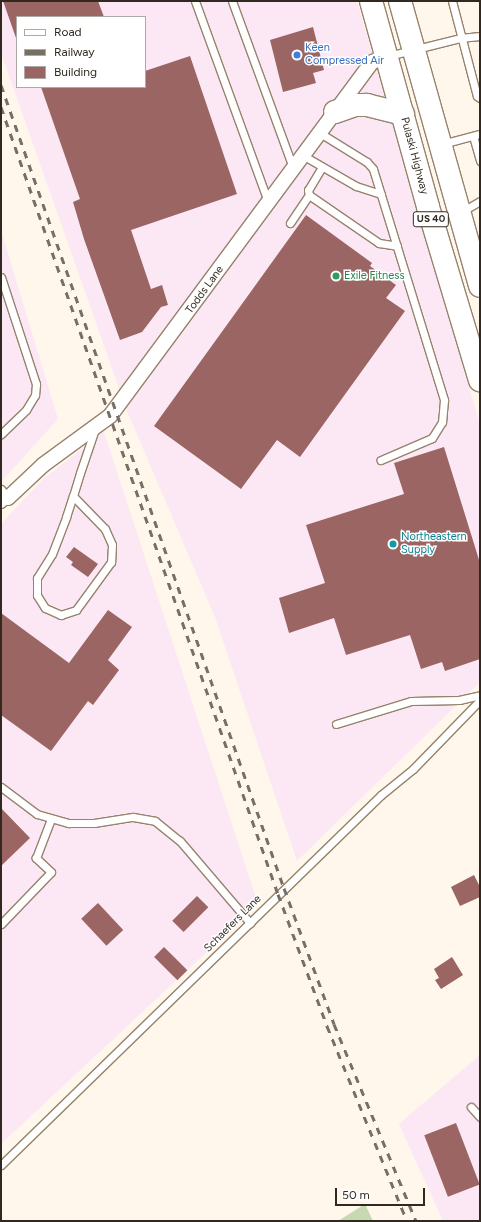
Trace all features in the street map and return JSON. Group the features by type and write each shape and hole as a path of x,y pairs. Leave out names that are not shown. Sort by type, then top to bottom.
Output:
{"highway":[{"name":"Pulaski Highway","path":"371,1 480,380"},
{"name":"US 40","path":"400,1 439,145 480,285"},
{"path":"335,112 355,105 367,104 403,114"}],"street":[{"name":"Todds Lane","path":"3,497 43,465 110,416 269,204 372,62 386,57"}],"lane":[{"path":"195,1 269,204"},
{"path":"232,1 294,170"},
{"path":"452,1 460,38 477,96 480,98"},
{"path":"386,57 460,38 480,36"},
{"path":"320,133 367,162 373,169 444,400 442,422 432,438 381,460"},
{"path":"439,145 476,135 480,161"},
{"path":"304,156 356,186 381,194"},
{"path":"322,167 308,190 310,195 378,243 397,246"},
{"path":"290,223 310,195"},
{"path":"459,213 480,202"},
{"path":"1,278 36,384 35,395 26,410 1,434"},
{"path":"73,496 105,529 112,545 110,562 85,598 76,610 61,615 45,608 37,595 37,578 52,554 96,425"},
{"path":"336,724 411,701 459,700 480,695"},
{"name":"Schaefers Lane","path":"1,1165 381,795 413,769 480,700"},
{"path":"1,787 21,804 51,819 69,823 94,823 134,817 155,821 180,841 250,923"},
{"path":"1,924 51,872 36,858 51,819"},
{"path":"471,1107 480,1117"}],"shaded area":[{"path":"1,1 357,1 480,425 480,682 297,861 215,617 127,411 1,53"},
{"path":"1,230 58,419 1,482"},
{"path":"104,432 258,904 1,1144 1,524 43,479"},
{"path":"480,1055 480,1221 443,1221 399,1124"}],"green space":[{"path":"365,1204 373,1221 338,1221"}],"building":[{"path":"3,1 98,1 104,16 16,16 16,38"},
{"name":"Keen Compressed Air","path":"313,27 324,70 313,73 316,83 283,92 270,40"},
{"path":"190,56 237,194 131,230 151,289 162,285 168,305 161,307 142,332 120,340 84,239 73,202 80,199 41,88 146,88 146,71"},
{"path":"306,215 372,263 370,266 396,285 386,298 405,311 300,457 277,440 241,489 154,426"},
{"name":"Northeastern Supply","path":"444,447 480,563 480,659 445,671 442,662 421,669 410,635 346,655 334,618 289,633 279,598 325,583 306,525 404,494 394,463"},
{"path":"74,547 98,564 88,577 71,565 73,562 66,557"},
{"path":"108,610 132,627 108,660 119,670 93,705 88,701 51,751 1,715 1,613 69,663"},
{"path":"1,808 30,838 1,866"},
{"path":"474,875 480,887 480,897 460,906 451,887"},
{"path":"197,896 208,907 184,932 172,921"},
{"path":"98,903 123,930 106,946 81,919"},
{"path":"164,947 187,970 177,980 154,957"},
{"path":"452,957 463,975 441,989 435,980 439,978 434,969"},
{"path":"456,1123 480,1185 448,1197 424,1135"}],"railway":[{"path":"1,85 284,888 334,1024 416,1221"},
{"path":"1,107 278,894 327,1026 407,1221"}],"place":[{"name":"Keen Compressed Air","path":"297,55"},
{"name":"Exile Fitness","path":"336,276"},
{"name":"Northeastern Supply","path":"393,544"}]}
